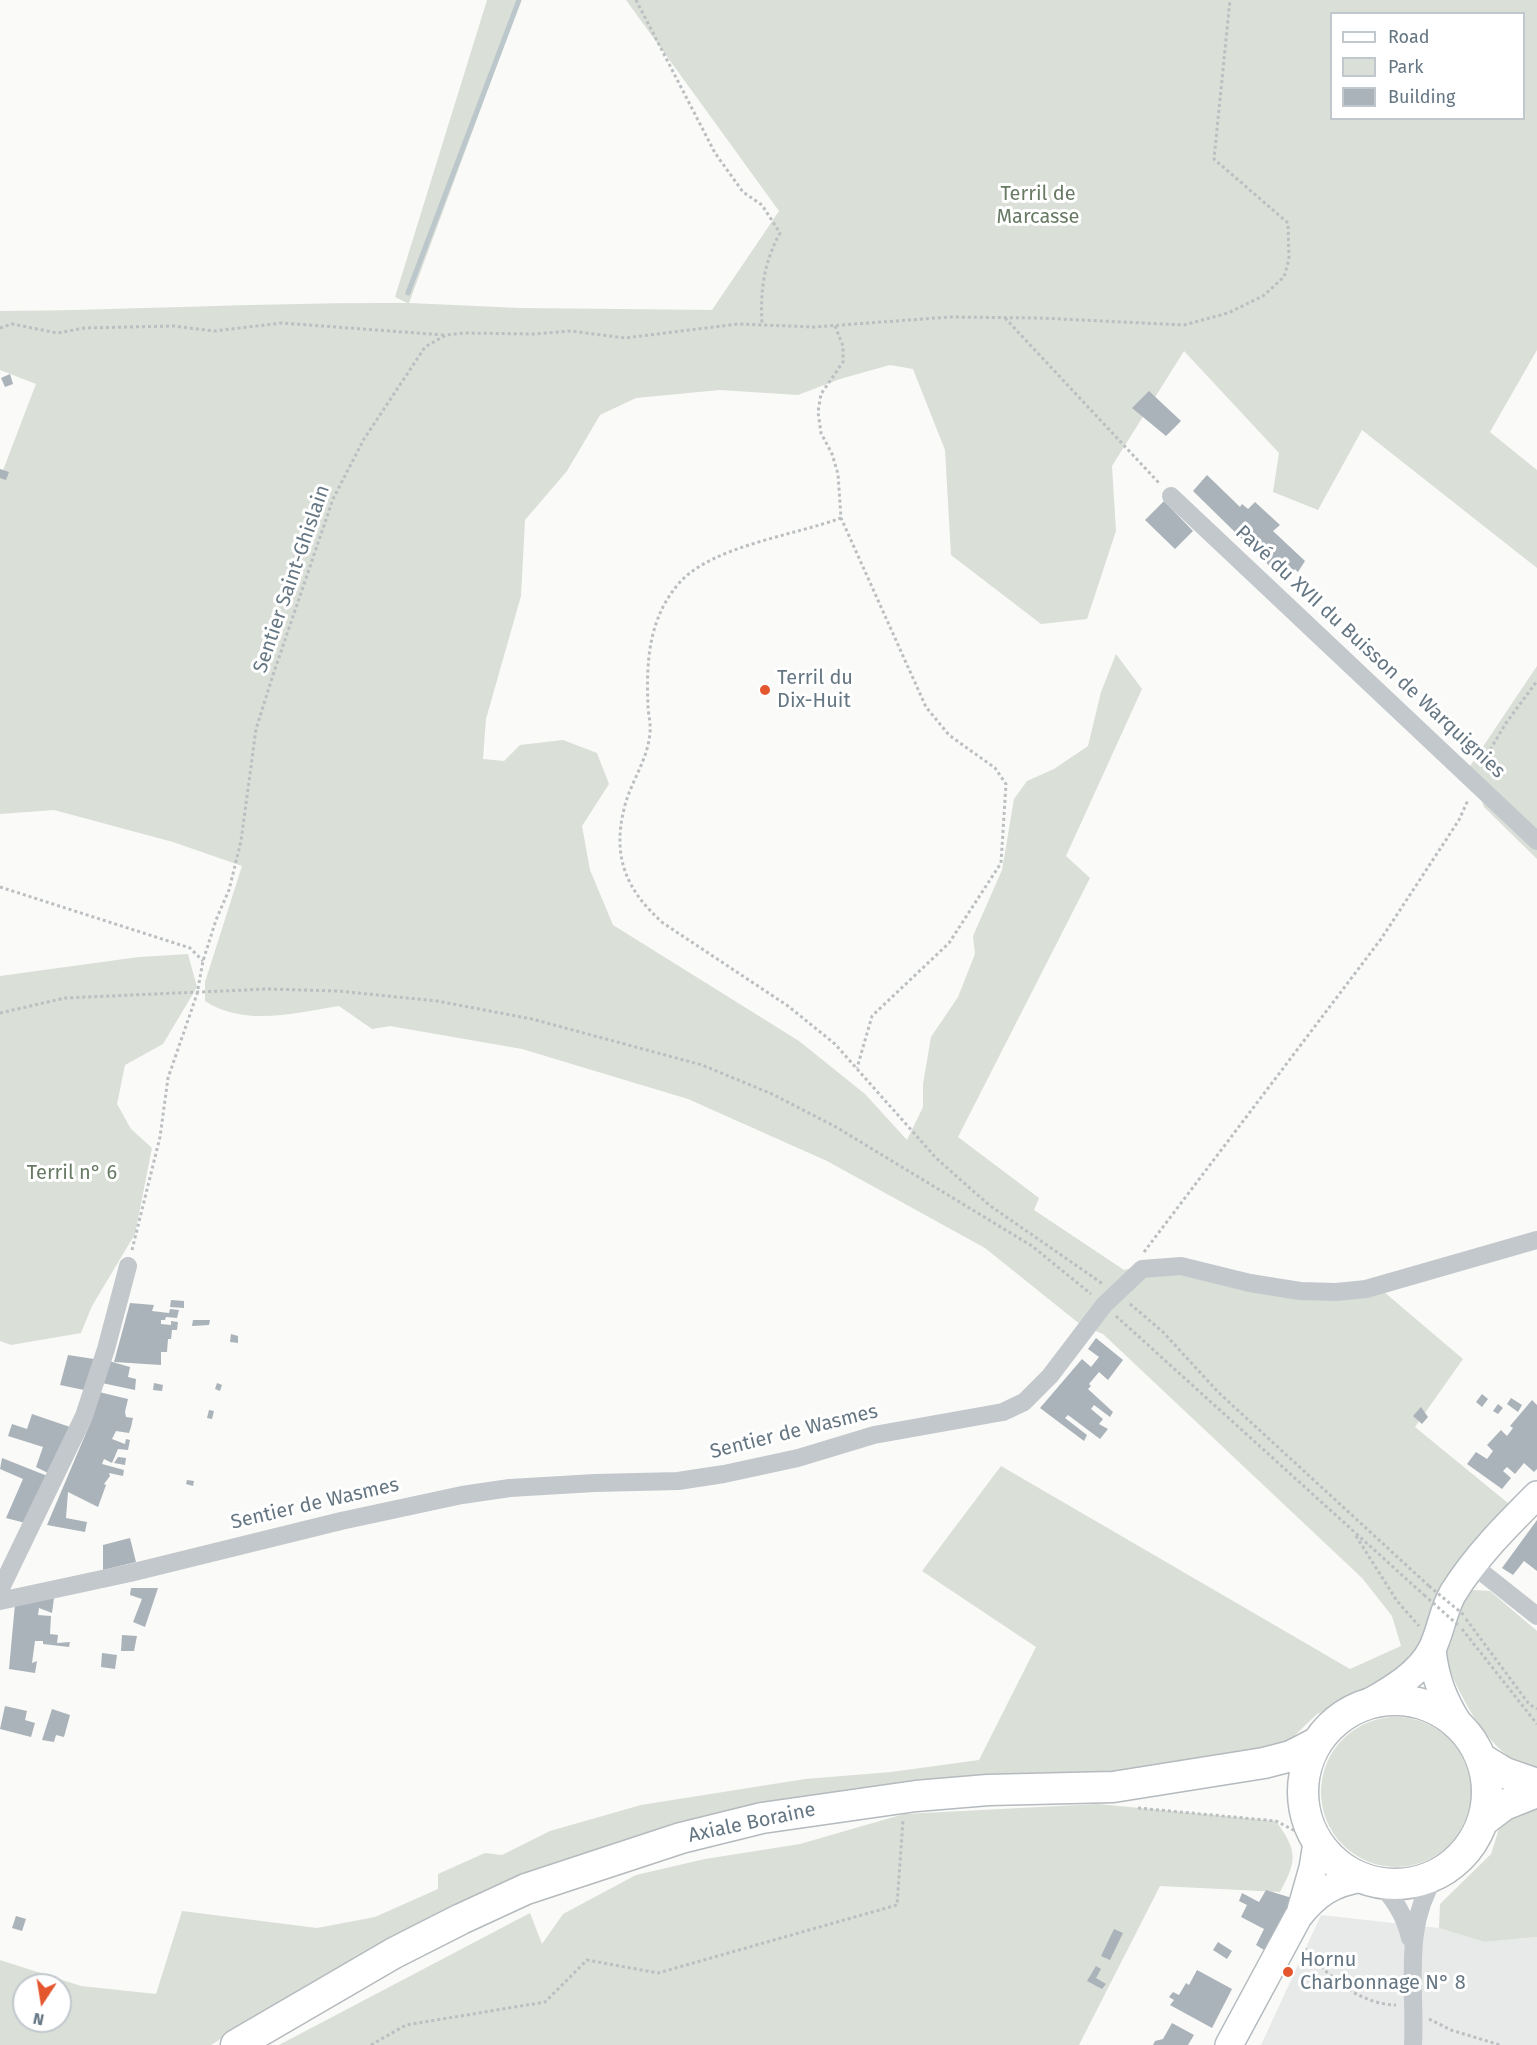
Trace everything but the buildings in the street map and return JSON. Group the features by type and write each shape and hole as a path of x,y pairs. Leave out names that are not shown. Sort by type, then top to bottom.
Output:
{"main road":[{"path":"1401,1699 1431,1706 1458,1723 1472,1740 1482,1759 1488,1790 1483,1821 1465,1853 1436,1875 1409,1884 1371,1881 1337,1864 1317,1843 1307,1824 1302,1803 1302,1782 1307,1762 1316,1743 1331,1724 1349,1711 1370,1702 1401,1699"},
{"path":"1236,1768 1291,1755 1316,1743"},
{"path":"1482,1759 1505,1773 1537,1785"},
{"name":"Axiale Boraine","path":"236,2045 394,1953 526,1889 681,1838 762,1818 836,1806 988,1790 1113,1787 1236,1768 1261,1774 1283,1786 1302,1803"},
{"path":"1483,1821 1504,1805 1537,1792"}],"street":[{"name":"Pavé du XVII du Buisson de Warquignies","path":"1171,496 1537,842"},
{"path":"1142,1269 1181,1266 1270,1286 1300,1291 1336,1292 1366,1289 1537,1240"},
{"path":"0,1590 84,1416 106,1349 128,1266"},
{"name":"Sentier de Wasmes","path":"0,1601 130,1573 297,1531 451,1497 510,1488 678,1481 712,1476 798,1458 874,1435 1003,1412 1024,1402 1050,1376 1110,1299 1142,1269"},
{"path":"1370,1702 1394,1689 1415,1671 1432,1650 1453,1594 1498,1533 1537,1495"},
{"path":"1474,1566 1537,1616"},
{"path":"1432,1650 1435,1676 1444,1701 1458,1723"},
{"path":"1229,2045 1294,1924 1307,1893 1317,1843"},
{"path":"1413,2045 1412,1946 1415,1921 1426,1891 1436,1875"},
{"path":"1294,1924 1310,1901 1325,1889 1343,1882 1371,1881 1401,1912 1412,1946"}],"path":[{"path":"636,0 714,153 743,192 762,205 780,233 771,250 765,272 761,297 762,324"},
{"path":"0,328 12,324 57,333 85,328 173,326 214,331 282,323 446,335 571,331 625,338 678,330 762,324 814,327 950,317 1185,325 1228,313 1263,296 1284,277 1289,259 1288,223 1214,159 1230,0"},
{"path":"1005,318 1171,496"},
{"path":"835,326 843,346 843,362 821,394 818,412 821,433 838,474 841,518 927,707 948,735 995,768 1005,784 1001,863 949,943 872,1016 857,1070"},
{"name":"Sentier Saint-Ghislain","path":"128,1266 158,1146 168,1078 197,994 203,961 216,920 229,890 241,841 256,729 333,499 364,439 425,347 446,335"},
{"path":"841,518 715,557 683,580 663,605 650,639 648,678 651,731 646,759 624,809 621,838 623,866 630,887 646,908 663,923 779,1000 828,1037 936,1158 989,1205 1110,1299 1353,1532 1458,1625 1537,1724"},
{"path":"1142,1269 1144,1248 1381,939 1459,820 1470,796 1471,778 1506,723 1537,681"},
{"path":"0,887 190,948 203,961"},
{"path":"0,1013 65,998 197,994 267,989 338,991 437,1001 532,1019 702,1065 772,1094 910,1170 1163,1332 1218,1392 1429,1586 1464,1615 1529,1704 1537,1709"},
{"path":"1353,1532 1416,1625"},
{"path":"1134,1807 1276,1821 1317,1843"},
{"path":"371,2045 406,2025 545,2002 587,1960 658,1973 897,1905 904,1814"},
{"path":"1294,1924 1322,1970 1362,1998 1384,2005 1398,2005 1452,2030 1500,2045"}],"shaded area":[{"path":"1321,1915 1439,1928 1484,1942 1537,1937 1537,2045 1261,2045"}],"green space":[{"name":"Terril de Marcasse","path":"487,0 521,0 409,303 520,308 712,310 779,211 626,0 1537,0 1537,350 1490,432 1537,470 1537,568 1362,430 1318,510 1273,492 1279,453 1184,351 1112,466 1116,531 1087,619 1041,624 951,555 945,450 913,369 890,365 840,379 798,395 720,390 636,398 600,415 567,471 525,520 521,596 486,719 483,759 504,761 520,745 563,740 597,753 609,784 582,826 590,870 613,925 799,1041 865,1094 907,1140 923,1107 923,1084 931,1037 958,997 975,954 973,936 1002,870 1014,799 1027,781 1054,769 1088,746 1101,692 1116,654 1142,689 1066,856 1090,878 958,1137 1039,1198 1034,1210 1124,1270 1169,1258 1291,1282 1377,1286 1463,1359 1415,1427 1514,1508 1426,1639 1386,1683 1352,1701 1317,1714 1292,1738 1256,1754 1169,1769 797,1800 619,1841 485,1890 307,1985 211,2045 0,2045 0,1960 40,1973 12,1973 12,2033 72,2033 72,1983 156,1994 182,1911 317,1928 375,1917 438,1889 438,1874 485,1853 502,1855 550,1831 641,1805 805,1779 891,1772 979,1760 1036,1647 922,1571 1001,1466 1350,1669 1401,1646 1392,1616 1362,1578 1103,1334 1081,1325 985,1248 827,1161 688,1099 522,1049 390,1026 372,1029 339,1006 270,1016 236,1014 220,1009 205,1001 205,982 242,866 173,842 54,810 0,814 0,478 36,384 0,370 0,311 407,303 395,297"},
{"path":"1537,666 1537,859 1484,807 1470,766"},
{"name":"Terril n° 6","path":"188,954 197,987 163,1044 125,1065 117,1104 131,1129 152,1148 135,1234 92,1306 81,1333 11,1345 0,1341 0,976 139,957"},
{"path":"1490,1591 1537,1631 1537,1769 1520,1764 1502,1751 1479,1724 1452,1676 1440,1644 1467,1592"},
{"path":"1396,1717 1425,1723 1449,1739 1465,1763 1471,1792 1465,1821 1449,1845 1425,1861 1396,1867 1367,1861 1343,1845 1327,1821 1321,1792 1327,1763 1343,1739 1367,1723"},
{"path":"1098,1804 1276,1821 1288,1840 1293,1855 1290,1871 1280,1892 1160,1886 1079,2045 279,2045 530,1913 542,1944 563,1914 636,1875 705,1859 800,1844 904,1814"},
{"path":"1537,1807 1537,1937 1484,1942 1439,1928 1440,1904 1491,1854 1502,1819"}],"waterway":[{"path":"408,293 519,0"}],"place":[{"name":"Terril du Dix-Huit","path":"765,690"},
{"name":"Hornu Charbonnage N° 8","path":"1288,1972"}]}
